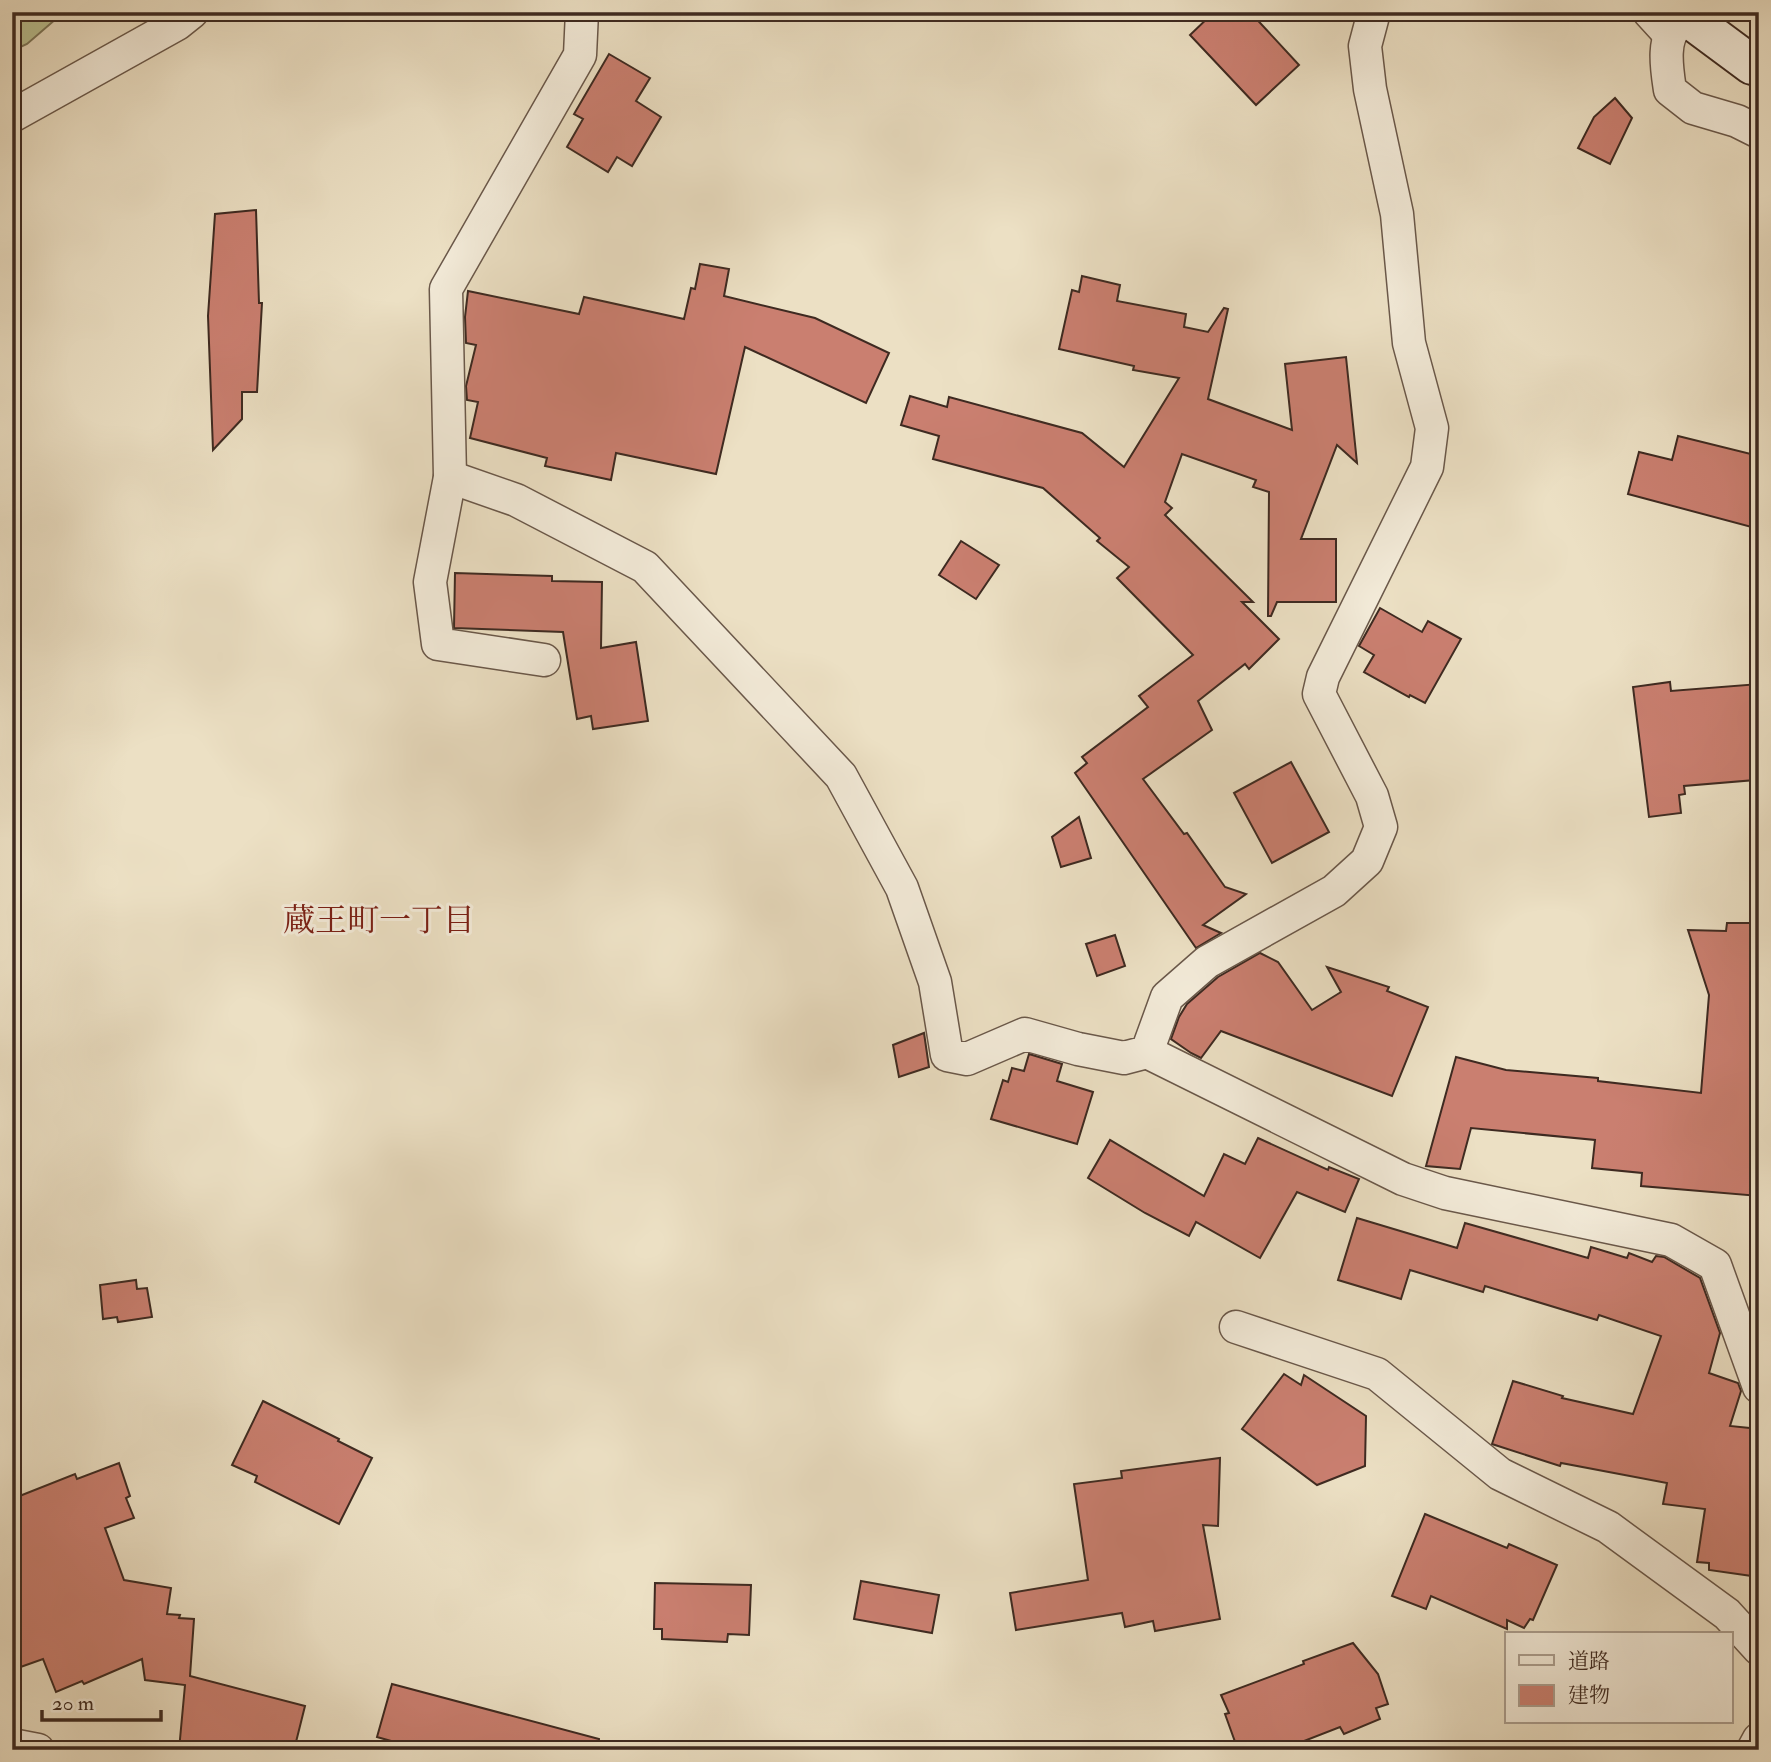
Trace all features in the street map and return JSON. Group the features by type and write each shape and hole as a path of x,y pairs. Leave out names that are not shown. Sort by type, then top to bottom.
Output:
{"street":[{"path":"12,116 177,24 192,12"},
{"path":"544,660 438,644 430,582 450,477 446,289 580,55 582,12"},
{"path":"1147,1052 1167,997 1207,962 1334,891 1367,861 1381,827 1372,796 1318,694 1323,677 1427,467 1432,428 1409,343 1397,214 1370,89 1365,46 1374,12"},
{"path":"1759,66 1752,65 1673,20 1665,64 1670,90 1693,108 1737,121 1759,132"},
{"path":"450,477 516,500 645,566 841,776 902,888 935,982 947,1055 967,1059 1025,1034 1124,1058 1147,1052 1403,1179 1445,1193 1671,1240 1716,1265 1759,1387"},
{"path":"1236,1327 1377,1374 1500,1474 1608,1527 1727,1614 1759,1649"},
{"path":"1753,1750 1759,1739"},
{"path":"12,1745 38,1750"}],"green space":[{"path":"12,12 64,12 27,44 12,51"}],"building":[{"path":"1214,12 1250,12 1299,65 1256,105 1190,35"},
{"path":"609,54 650,78 636,101 661,117 632,166 617,157 608,172 567,147 583,119 574,114"},
{"path":"1615,98 1632,118 1610,164 1578,148 1594,117"},
{"path":"256,210 259,303 262,303 257,392 242,392 242,419 213,450 208,316 215,214"},
{"path":"700,264 729,269 724,296 815,318 889,353 866,403 745,347 716,474 616,453 611,480 545,466 547,458 470,438 478,402 467,400 466,386 476,345 466,343 468,291 579,314 584,297 684,319 691,288 695,289"},
{"path":"1082,276 1120,285 1117,301 1186,314 1184,327 1208,332 1224,308 1228,309 1208,399 1292,430 1285,364 1346,357 1357,463 1337,445 1301,539 1336,539 1336,602 1277,602 1271,616 1268,616 1269,492 1253,487 1256,480 1182,454 1165,502 1172,508 1165,515 1253,602 1242,602 1279,639 1249,669 1245,664 1198,701 1212,730 1143,779 1184,834 1187,833 1225,887 1246,894 1203,925 1221,933 1196,948 1075,773 1087,763 1082,757 1148,707 1139,696 1193,655 1117,578 1129,567 1097,541 1100,538 1043,488 933,459 939,436 901,425 910,396 947,407 949,397 1082,433 1124,467 1179,378 1133,370 1134,366 1059,349 1072,290 1079,292"},
{"path":"1678,436 1759,456 1759,529 1628,494 1639,452 1672,460"},
{"path":"961,541 999,565 976,599 939,575"},
{"path":"455,573 552,576 552,581 602,582 601,648 636,642 648,721 593,729 591,716 577,719 563,632 454,628"},
{"path":"1380,608 1422,632 1428,621 1461,639 1425,703 1364,672 1374,655 1359,646"},
{"path":"1670,682 1671,691 1759,684 1759,747 1752,749 1755,780 1684,786 1685,794 1679,795 1681,813 1649,817 1633,687"},
{"path":"1291,762 1329,832 1272,863 1234,793"},
{"path":"1079,817 1091,858 1061,867 1052,837"},
{"path":"1727,923 1759,923 1759,1196 1641,1186 1642,1173 1592,1168 1595,1140 1471,1128 1460,1169 1426,1166 1456,1057 1506,1070 1598,1078 1598,1081 1701,1093 1709,995 1688,930 1726,931"},
{"path":"1115,935 1125,966 1097,976 1086,944"},
{"path":"1260,953 1278,962 1312,1010 1341,992 1327,967 1389,987 1387,991 1428,1007 1392,1096 1221,1031 1201,1058 1171,1039 1187,1004 1218,977"},
{"path":"924,1033 929,1067 899,1077 893,1045"},
{"path":"1029,1054 1062,1064 1057,1081 1093,1092 1077,1144 991,1119 1003,1080 1008,1082 1012,1068 1024,1071"},
{"path":"1258,1138 1328,1170 1329,1167 1359,1179 1345,1212 1297,1192 1260,1258 1196,1222 1189,1236 1088,1178 1110,1140 1204,1196 1224,1154 1245,1164"},
{"path":"1357,1218 1457,1248 1465,1223 1588,1258 1591,1247 1627,1258 1629,1253 1652,1262 1656,1256 1664,1257 1700,1278 1720,1333 1709,1373 1738,1383 1741,1391 1730,1426 1759,1429 1759,1577 1709,1570 1709,1563 1697,1562 1705,1509 1663,1504 1667,1483 1561,1463 1560,1466 1492,1444 1513,1381 1563,1396 1562,1398 1633,1414 1661,1336 1599,1315 1597,1320 1485,1286 1483,1292 1410,1270 1401,1299 1338,1280"},
{"path":"136,1280 137,1289 147,1288 152,1317 118,1322 117,1317 103,1319 100,1285"},
{"path":"1284,1374 1301,1385 1304,1375 1366,1416 1365,1466 1317,1485 1242,1429"},
{"path":"263,1401 372,1458 339,1524 255,1482 257,1476 232,1465"},
{"path":"1220,1458 1218,1526 1203,1525 1220,1619 1155,1631 1153,1621 1125,1627 1122,1613 1016,1630 1010,1593 1088,1580 1074,1484 1122,1478 1121,1471"},
{"path":"119,1463 130,1496 126,1498 134,1518 105,1528 124,1580 171,1588 167,1614 194,1619 190,1676 305,1706 294,1750 179,1750 185,1685 145,1680 142,1659 84,1684 82,1681 56,1692 43,1659 12,1670 12,1499 75,1474 77,1479"},
{"path":"1425,1514 1507,1548 1509,1544 1557,1565 1533,1620 1530,1619 1524,1628 1507,1620 1507,1629 1431,1596 1426,1609 1392,1596"},
{"path":"861,1581 939,1595 932,1633 854,1619"},
{"path":"655,1583 751,1585 749,1635 728,1634 727,1642 662,1639 662,1629 654,1629"},
{"path":"1353,1643 1378,1674 1388,1704 1376,1708 1380,1719 1344,1734 1340,1727 1281,1750 1238,1750 1225,1714 1229,1713 1221,1695"},
{"path":"392,1684 599,1739 598,1750 423,1750 377,1737"}],"district":[{"name":"蔵王町一丁目","path":"379,920"}]}
